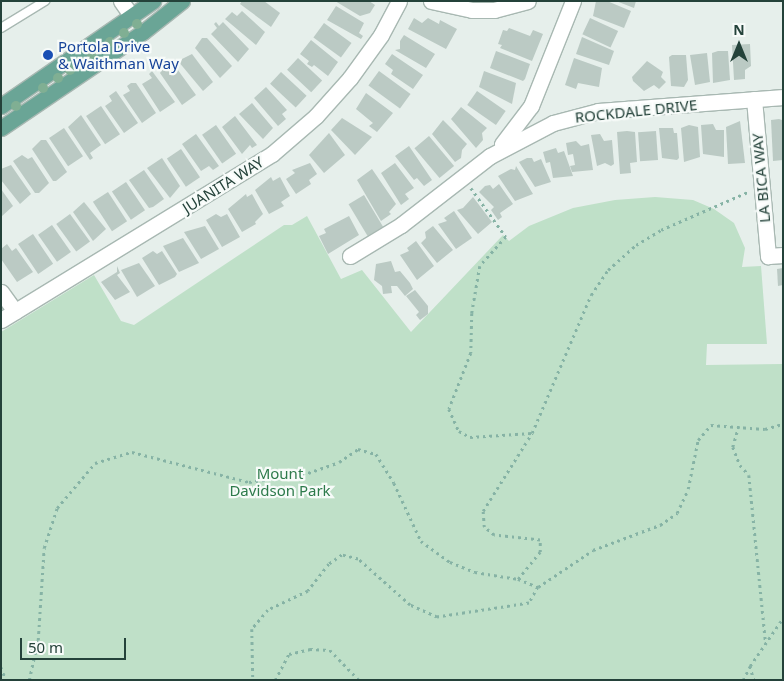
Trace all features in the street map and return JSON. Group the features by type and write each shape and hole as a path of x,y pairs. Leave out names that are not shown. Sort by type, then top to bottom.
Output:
{"main road":[{"path":"1,106 153,1"},
{"path":"1,128 143,32 182,1"}],"street":[{"path":"121,1 132,17"},
{"name":"JUANITA WAY","path":"1,320 272,154 316,116 350,78 380,36 399,1"},
{"path":"431,1 472,10 494,10 528,1"},
{"path":"490,156 506,141 531,106 573,1"},
{"name":"ROCKDALE DRIVE","path":"350,256 387,235 490,156 530,133 575,116 783,97"},
{"name":"LA BICA WAY","path":"754,99 762,186 775,256"},
{"path":"1,292 14,311"}],"lane":[{"path":"1,28 45,1"}],"path":[{"path":"462,177 506,235 505,241 480,266 472,313 471,353 449,410 459,431 470,437 532,433"},
{"path":"518,579 540,552 540,540 494,535 484,527 483,511 532,433 591,295 608,270 636,245 661,230 762,186"},
{"path":"253,680 252,629 268,610 308,591 329,564 342,555 358,559 410,605 437,617 529,603 538,587 594,550 660,524 677,513 688,489 698,440 711,425 739,426 765,430 783,424"},
{"path":"739,426 733,447 740,465 749,475 766,644"},
{"path":"29,680 38,640 44,548 57,508 95,463 132,452 249,482 302,475 339,462 358,450 376,454 394,483 421,542 450,562 475,572 518,579 538,587"},
{"path":"743,680 750,666 783,618"},
{"path":"275,680 289,654 310,649 330,650 359,680"},
{"path":"750,666 754,680"},
{"path":"1,668 6,680"}],"green space":[{"name":"Mount Davidson Park","path":"655,197 693,200 714,209 734,223 745,248 742,267 761,266 767,344 707,344 706,365 783,364 783,680 1,680 1,332 94,275 121,321 134,325 284,225 292,225 307,216 341,279 362,270 411,332 503,235 509,241 529,226 573,208 615,200"}],"building":[{"path":"242,1 264,1 280,13 271,27 240,4"},
{"path":"335,1 369,1 375,5 370,13 360,16"},
{"path":"596,1 607,1 631,11 624,28 593,16"},
{"path":"616,1 636,1 634,8"},
{"path":"336,6 364,23 359,33 363,36 361,39 327,20"},
{"path":"242,11 265,32 256,45 225,19 232,12 237,16"},
{"path":"414,18 422,23 428,18 439,24 440,20 457,29 446,49 408,29"},
{"path":"590,18 618,31 610,47 582,34"},
{"path":"216,22 219,26 223,22 249,49 238,62 211,34 217,28 214,24"},
{"path":"324,23 352,43 341,58 313,38"},
{"path":"509,28 530,36 533,30 543,34 532,61 500,48 502,45 498,44 503,30 507,31"},
{"path":"404,35 435,54 426,68 395,50 400,49 400,41"},
{"path":"582,37 614,51 609,65 576,54"},
{"path":"202,38 207,38 232,66 220,78 195,48"},
{"path":"311,40 338,62 328,76 314,65 312,67 307,64 309,61 300,54"},
{"path":"750,44 751,66 745,70 745,79 734,80 732,45"},
{"path":"496,51 530,64 523,81 490,68"},
{"path":"728,51 730,80 713,83 712,53"},
{"path":"707,53 710,82 695,85 690,55"},
{"path":"192,54 213,82 203,91 178,61"},
{"path":"392,54 423,75 413,89 391,74 393,70 385,64"},
{"path":"672,55 686,55 688,80 684,87 671,86 669,57"},
{"path":"298,58 322,81 311,92 287,70"},
{"path":"574,58 602,68 599,87 578,83 576,89 565,85"},
{"path":"647,61 663,72 661,77 666,82 659,89 654,85 644,91 633,81 632,77"},
{"path":"167,63 175,66 196,95 182,105 160,73"},
{"path":"152,71 175,102 160,112 142,84 152,78 149,74"},
{"path":"379,71 411,94 400,108 368,86"},
{"path":"484,71 516,83 512,104 479,87"},
{"path":"281,72 307,96 296,108 270,84"},
{"path":"131,83 136,83 156,113 142,123 123,95 130,91 127,86"},
{"path":"266,87 287,110 282,114 286,119 278,126 254,98"},
{"path":"116,91 138,123 124,133 105,106 112,101 109,96"},
{"path":"477,91 506,111 496,125 467,105"},
{"path":"366,93 393,113 377,132 369,126 373,123 356,109"},
{"path":"252,103 273,128 263,139 239,114"},
{"path":"101,106 120,134 105,144 86,116"},
{"path":"461,107 487,128 482,133 483,140 476,148 451,119"},
{"path":"81,115 101,145 90,153 93,158 90,160 68,127"},
{"path":"235,116 257,145 252,148 250,145 242,154 222,127"},
{"path":"342,118 372,137 355,155 331,130"},
{"path":"443,120 467,144 462,150 461,158 455,162 432,134"},
{"path":"771,120 782,120 783,160 773,161"},
{"path":"740,121 745,163 728,164 726,127"},
{"path":"713,124 716,130 724,130 724,157 703,154 701,125"},
{"path":"216,125 236,154 222,163 202,135"},
{"path":"689,125 698,127 700,157 684,162 681,128"},
{"path":"64,128 83,156 68,166 49,138"},
{"path":"659,128 673,128 674,133 677,133 679,158 677,160 662,158"},
{"path":"656,131 658,160 640,161 638,132"},
{"path":"617,132 635,132 637,162 630,163 631,173 620,174"},
{"path":"329,133 345,155 324,173 309,155"},
{"path":"196,134 219,166 213,170 209,166 201,171 182,144"},
{"path":"600,134 604,141 612,140 614,164 611,166 605,163 597,166 591,135"},
{"path":"429,136 454,166 440,178 414,148"},
{"path":"41,140 46,140 67,172 56,181 53,181 32,149"},
{"path":"576,141 581,146 589,144 593,170 572,172 570,166 575,165 573,154 568,155 566,143"},
{"path":"409,146 432,180 424,186 417,178 414,180 395,156"},
{"path":"556,148 558,153 564,151 573,176 553,178 550,162 546,163 543,152"},
{"path":"181,149 200,177 186,187 167,159"},
{"path":"22,155 28,159 32,157 49,183 39,193 35,193 13,161"},
{"path":"162,158 180,186 170,198 147,168"},
{"path":"532,158 534,162 541,159 551,182 535,187 519,162"},
{"path":"310,163 317,174 309,180 311,184 296,194 286,179 295,173 292,170"},
{"path":"395,163 414,188 405,194 409,199 401,205 381,173"},
{"path":"11,165 31,194 20,204 1,180 1,169"},
{"path":"516,166 533,194 515,201 498,176 511,169 515,170"},
{"path":"372,169 396,204 389,212 391,214 381,221 357,180"},
{"path":"144,170 164,199 149,208 129,180"},
{"path":"271,177 273,181 280,177 290,196 281,202 284,206 269,214 255,190"},
{"path":"126,182 145,210 131,220 112,192"},
{"path":"499,184 513,204 500,213 502,217 498,220 491,210 494,207 479,192 485,186 490,185 493,189"},
{"path":"1,189 13,206 1,217"},
{"path":"108,192 127,221 112,231 93,202"},
{"path":"246,194 247,197 252,194 263,214 255,222 256,224 242,232 228,209"},
{"path":"364,195 383,227 368,236 349,204"},
{"path":"473,197 492,222 478,234 457,210 463,208"},
{"path":"84,202 106,229 93,241 73,212"},
{"path":"454,211 472,238 456,249 438,224 447,221 444,218"},
{"path":"70,214 90,242 76,251 56,224"},
{"path":"216,214 221,217 227,214 240,237 222,247 206,220"},
{"path":"349,216 359,235 328,254 319,236 326,233 324,229"},
{"path":"52,225 71,252 57,262 38,235"},
{"path":"205,226 219,249 201,259 184,232"},
{"path":"433,226 453,250 437,263 421,243 426,238 425,232"},
{"path":"33,234 53,264 38,274 18,244"},
{"path":"183,238 199,263 179,272 163,246"},
{"path":"416,241 434,266 417,280 400,255 409,251 407,248"},
{"path":"7,244 12,251 16,248 33,272 17,282 1,259 1,249"},
{"path":"153,251 157,254 162,251 177,274 175,277 159,285 142,258"},
{"path":"391,261 395,272 400,271 413,289 405,296 397,286 391,286 392,293 383,294 382,286 374,280 376,264"},
{"path":"139,263 155,286 137,297 121,270"},
{"path":"117,266 120,273 117,275 130,292 115,300 101,282 117,272"},
{"path":"783,268 783,285 778,286 777,269"},
{"path":"415,290 428,306 428,314 420,320 416,315 419,312 406,296"}],"place":[{"name":"Portola Drive & Waithman Way","path":"48,55"}]}
